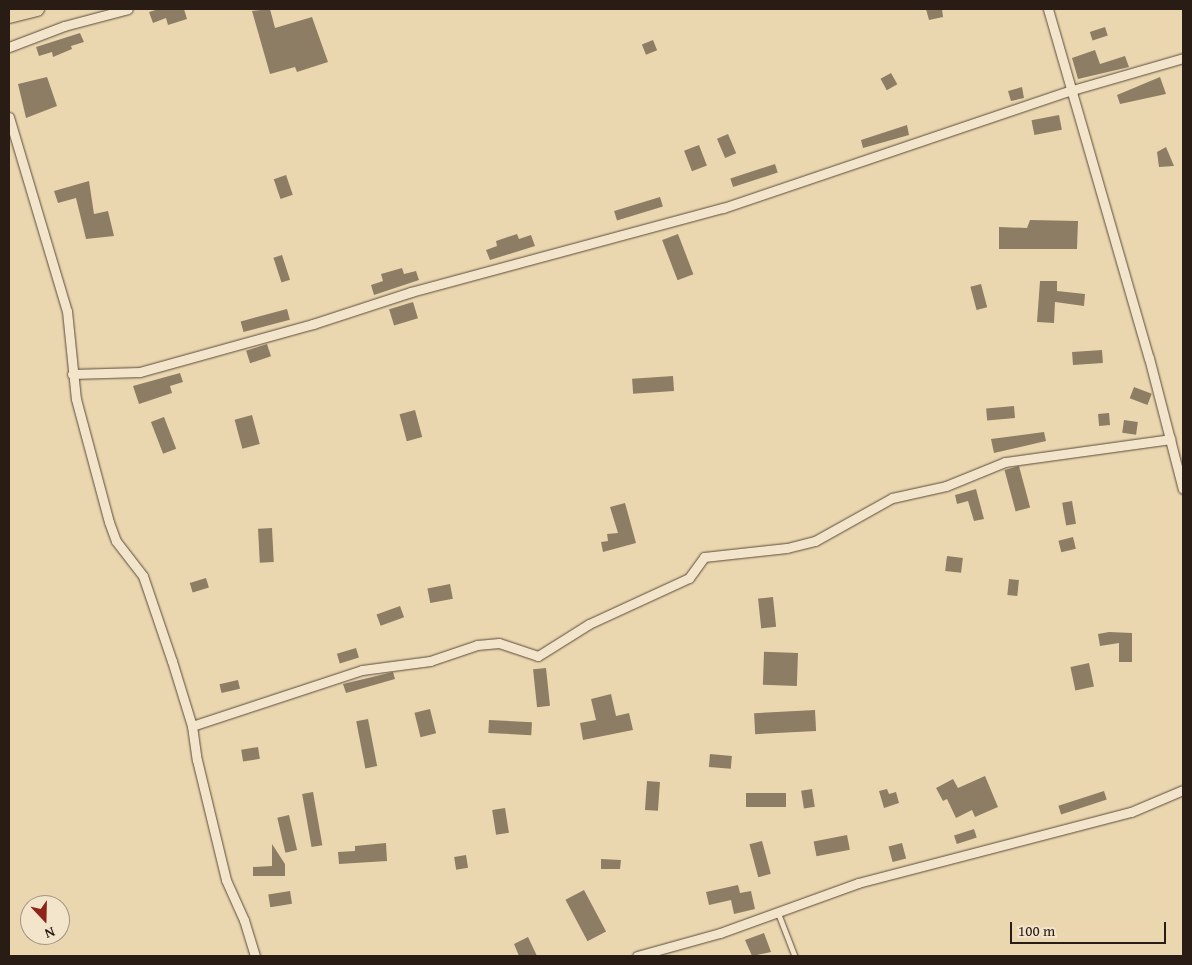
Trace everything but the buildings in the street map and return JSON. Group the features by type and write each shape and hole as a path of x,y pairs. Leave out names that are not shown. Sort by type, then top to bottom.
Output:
{"main road":[{"path":"9,16 37,9"}],"street":[{"path":"9,47 64,26 128,9"},
{"path":"1048,9 1183,489"},
{"path":"72,374 140,372 313,324 411,292 723,208 1070,91 1183,58"},
{"path":"9,117 67,311 72,374 84,439 116,540 143,576 192,726 199,770 226,880 244,920 255,956"},
{"path":"192,726 362,670 430,661 477,645 500,644 538,656 589,624 689,578 704,557 787,548 814,541 892,498 946,486 1005,462 1170,439"},
{"path":"637,956 720,933 858,883 1131,812 1183,790"}],"lane":[{"path":"778,912 795,956"}]}
